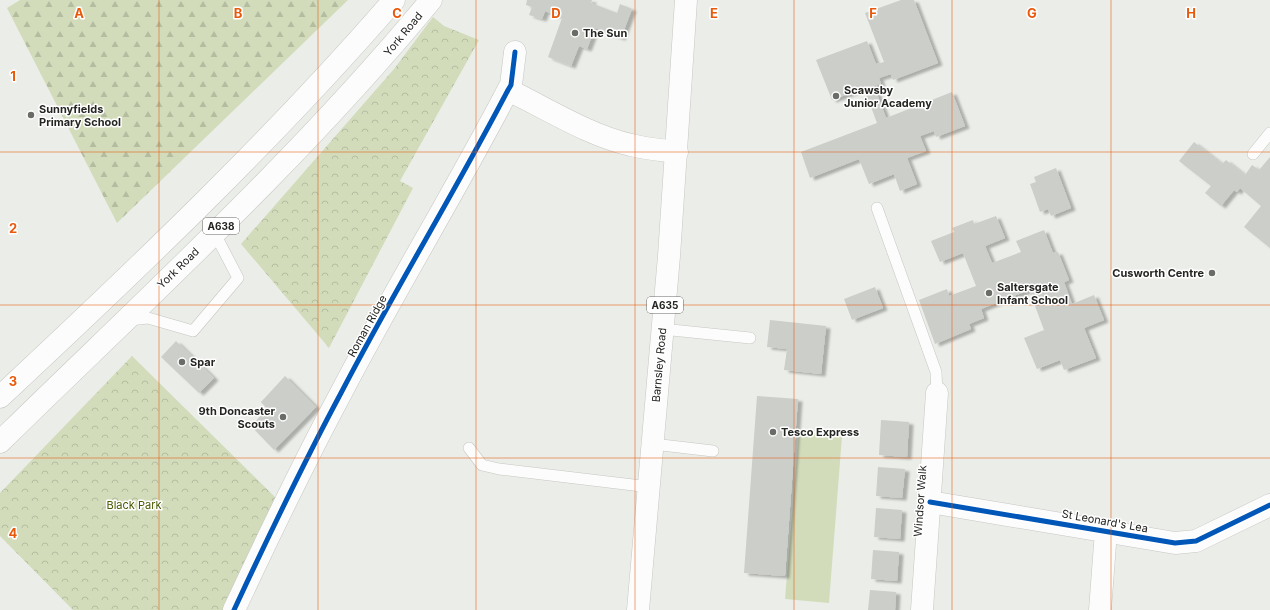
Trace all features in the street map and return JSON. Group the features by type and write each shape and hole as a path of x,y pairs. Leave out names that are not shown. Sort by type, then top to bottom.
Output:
{"main road":[{"name":"A638","path":"0,397 254,152 342,60 394,0"},
{"name":"York Road","path":"0,442 294,153 389,51 432,0"},
{"name":"Barnsley Road","path":"638,610 650,487 677,152 686,0"},
{"name":"Roman Ridge","path":"234,610 267,540 341,393 466,171 511,85 515,52"},
{"path":"508,90 590,130 610,138 631,145 677,152"},
{"name":"Windsor Walk","path":"922,610 937,393"},
{"name":"St Leonard's Lea","path":"930,502 1175,543 1196,541 1270,505"},
{"path":"1100,610 1106,531"}],"lane":[{"path":"1253,154 1270,133"},
{"path":"877,208 936,372 937,393"},
{"path":"124,320 148,318 193,331 238,278 214,232"},
{"path":"662,329 750,338"},
{"path":"653,444 713,451"},
{"path":"469,448 482,465 499,469 650,487"}],"green space":[{"path":"20,0 348,0 117,223 7,8"},
{"path":"433,17 444,26 479,40 400,181 413,188 329,348 241,244 394,69"},
{"name":"Black Park","path":"132,356 278,500 224,610 73,610 0,536 0,493"},
{"path":"799,432 842,436 829,603 785,599"}],"building":[{"name":"The Sun","path":"527,0 592,0 591,3 617,13 620,4 632,9 621,38 595,28 587,49 579,46 571,66 548,57 562,18 545,11 542,19 529,15 532,7 526,5"},
{"name":"Scawsby Junior Academy","path":"901,0 914,0 938,63 893,80 891,74 879,78 881,84 874,86 886,118 952,92 965,126 936,137 934,131 920,136 926,151 907,158 917,184 900,191 894,174 869,184 859,159 810,178 801,152 877,123 864,88 832,100 816,60 867,41 876,64 884,62 865,13"},
{"path":"1194,142 1222,164 1226,160 1245,175 1252,165 1259,170 1270,157 1270,248 1244,227 1261,206 1240,188 1237,192 1234,190 1221,206 1205,193 1211,186 1179,161"},
{"path":"1056,168 1071,208 1051,216 1048,209 1040,212 1030,184 1036,182 1034,177"},
{"name":"Saltersgate Infant School","path":"996,216 1005,238 985,246 992,263 1021,252 1016,241 1044,230 1053,253 1058,252 1069,280 1064,282 1072,304 1094,295 1104,320 1084,328 1096,358 1064,370 1060,360 1037,369 1024,338 1044,330 1029,290 981,309 984,318 969,324 971,329 935,344 919,300 947,289 949,296 976,286 963,253 940,262 931,241 954,232 952,228 973,220 974,224"},
{"path":"875,287 883,308 852,320 844,299"},
{"path":"770,320 826,326 821,374 784,370 787,349 767,347"},
{"name":"Spar","path":"176,341 214,378 199,393 161,357"},
{"name":"9th Doncaster Scouts","path":"285,376 316,407 274,450 251,426 267,409 261,402"},
{"path":"757,396 798,399 785,576 744,573"},
{"path":"881,420 909,422 907,457 879,455"},
{"path":"878,467 905,469 902,498 876,496"},
{"path":"876,508 902,510 900,539 874,537"},
{"path":"873,550 899,552 897,581 871,579"},
{"path":"870,590 896,592 895,610 868,610"}],"cycle path":[{"path":"234,610 286,501 361,355 511,85 515,52"},
{"path":"930,502 1175,543 1196,541 1270,505"}],"place":[{"name":"The Sun","path":"575,33"},
{"name":"Scawsby Junior Academy","path":"836,96"},
{"name":"Sunnyfields Primary School","path":"31,115"},
{"name":"Cusworth Centre","path":"1212,273"},
{"name":"Saltersgate Infant School","path":"989,293"},
{"name":"Spar","path":"182,362"},
{"name":"9th Doncaster Scouts","path":"283,417"},
{"name":"Tesco Express","path":"773,432"}]}
